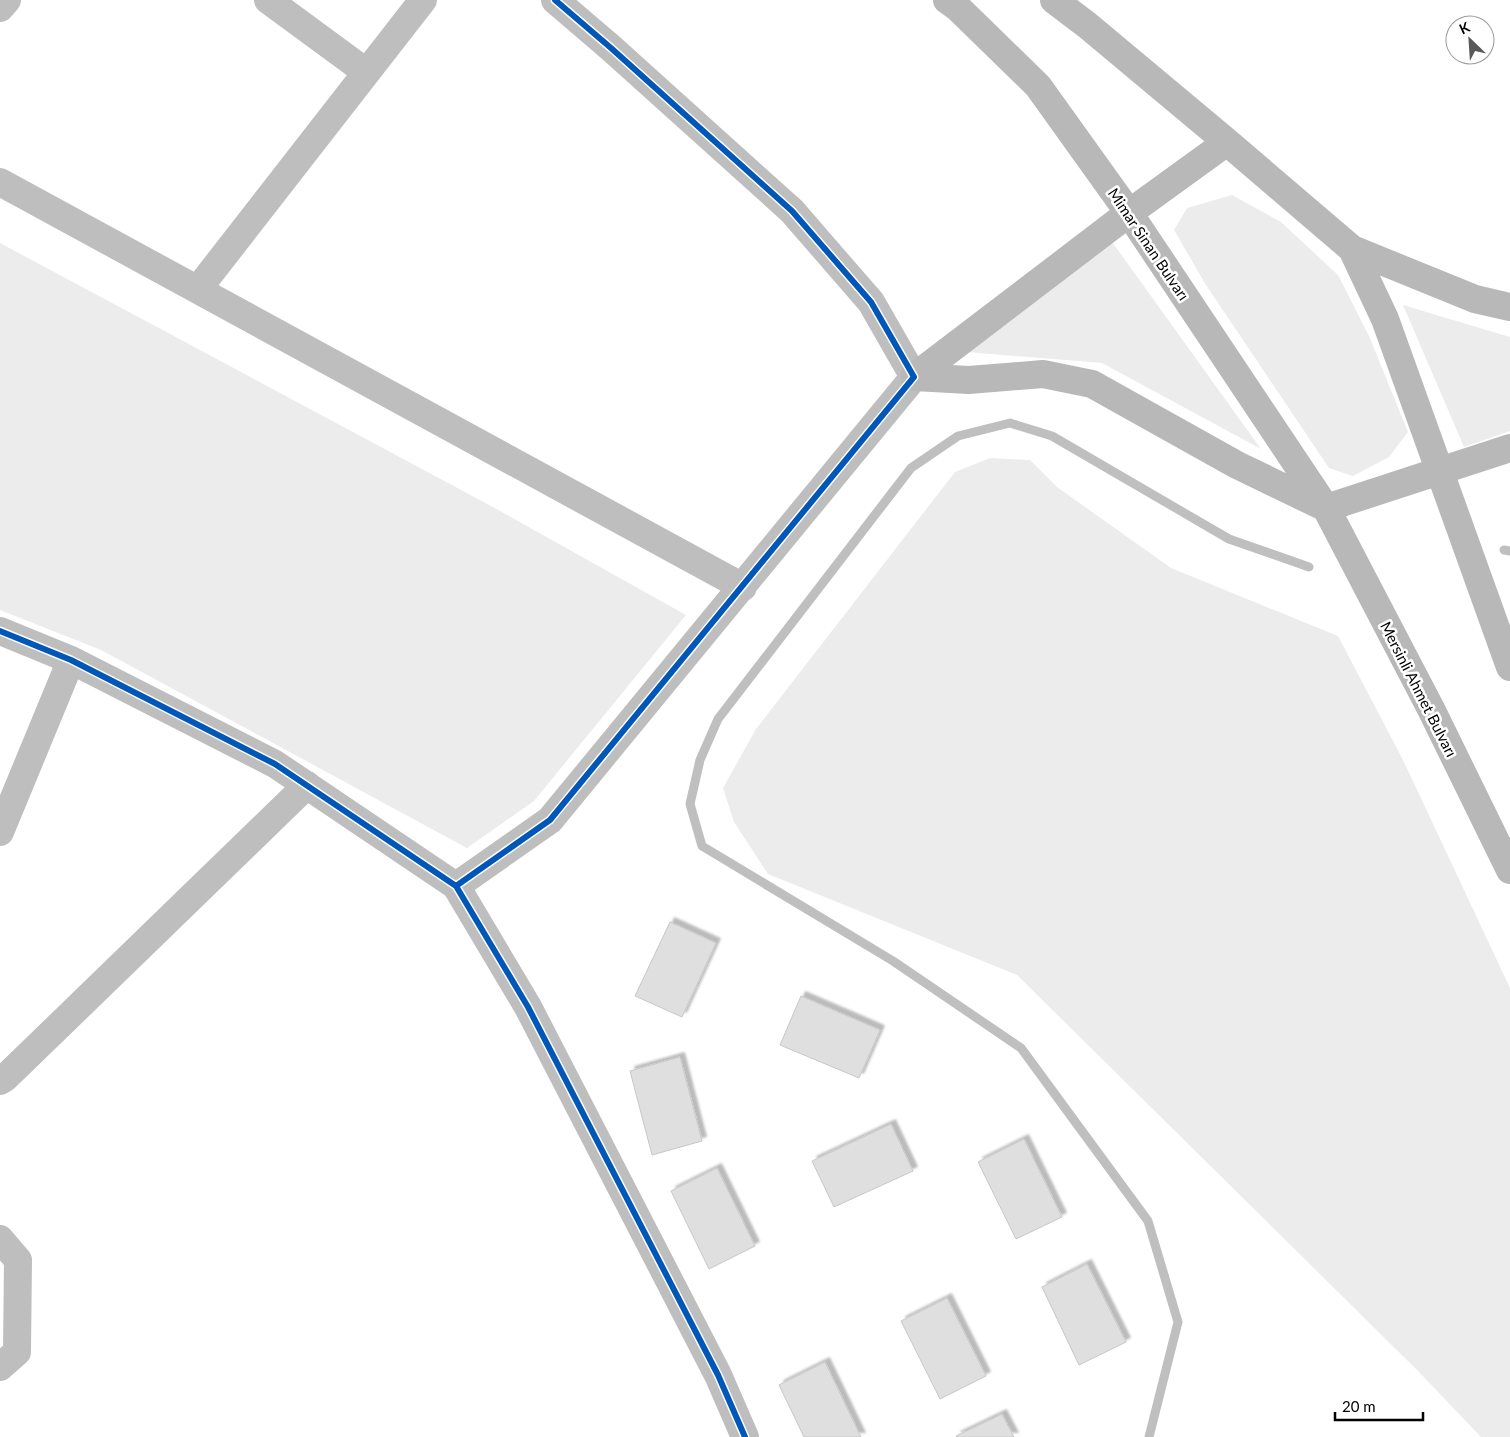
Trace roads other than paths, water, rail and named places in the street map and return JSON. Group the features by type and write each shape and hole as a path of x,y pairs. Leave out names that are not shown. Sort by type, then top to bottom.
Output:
{"main road":[{"name":"Mimar Sinan Bulvarı","path":"947,0 958,8 1038,86 1129,213 1326,508"},
{"path":"1054,0 1087,25 1352,249 1475,299 1510,307"},
{"path":"914,377 1129,213 1227,142"},
{"path":"1352,249 1385,319 1510,667"},
{"path":"914,377 969,380 1044,374 1092,384 1237,465 1326,508 1510,448"},
{"name":"Mersinli Ahmet Bulvarı","path":"1326,508 1431,708 1510,870"}],"street":[{"path":"0,8 7,0"},
{"path":"268,0 366,72"},
{"path":"198,289 423,0"},
{"path":"456,886 550,820 914,377 871,302 792,211 555,0"},
{"path":"0,182 743,587"},
{"path":"0,631 71,660 275,764 456,886 528,1007 718,1375 745,1437"},
{"path":"0,832 71,660"},
{"path":"0,1081 306,785"},
{"path":"0,1239 18,1260 17,1352 0,1367"}],"waterway":[{"path":"1149,1437 1178,1322 1148,1221 1021,1048 893,961 702,846 690,804 700,760 718,719 911,468 958,436 1010,423 1052,436 1229,539 1309,567"},
{"path":"1504,550 1510,551"}]}
